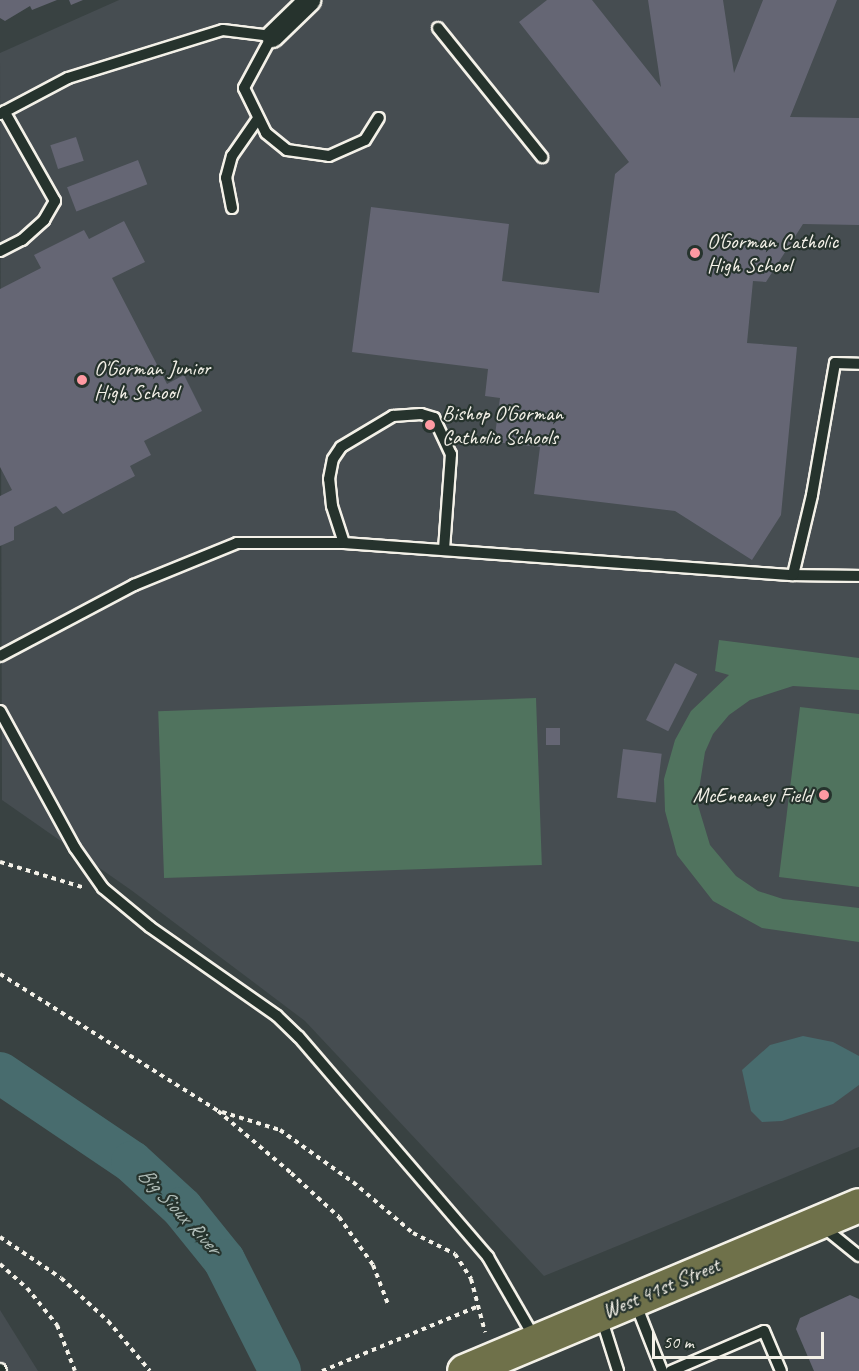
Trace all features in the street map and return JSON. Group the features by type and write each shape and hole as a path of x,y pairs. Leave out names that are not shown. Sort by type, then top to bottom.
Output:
{"main road":[{"name":"West 41st Street","path":"478,1365 859,1205"}],"street":[{"path":"272,36 309,0"}],"lane":[{"path":"438,28 542,157"},
{"path":"0,251 22,240 44,220 55,201 2,112 68,78 223,30 272,36 244,82 257,120 266,133 287,150 329,156 365,140 379,118"},
{"path":"232,208 226,178 232,156 257,120"},
{"path":"793,576 812,495 835,363 859,364"},
{"path":"344,543 332,506 329,479 333,459 341,447 384,421 421,414 434,418 452,454 444,550"},
{"path":"0,656 134,585 237,543 344,543 793,576 859,576"},
{"path":"0,711 75,848 112,895 277,1016 299,1037 488,1257 536,1340"},
{"path":"818,1222 859,1256"},
{"path":"634,1299 662,1371"},
{"path":"600,1314 618,1371"},
{"path":"671,1371 764,1331 781,1371"}],"path":[{"path":"0,862 112,895"},
{"path":"0,974 218,1111 339,1217 373,1265 388,1305"},
{"path":"218,1111 280,1130 353,1182 413,1233 455,1254 471,1279 479,1306 478,1365"},
{"path":"0,1237 61,1278 108,1321 150,1371"},
{"path":"0,1264 27,1288 57,1325 75,1371"},
{"path":"322,1371 479,1306"}],"shaded area":[{"name":"Bishop O'Gorman Catholic Schools","path":"119,0 859,0 859,1147 544,1276 305,1021 131,890 2,800 0,53"},
{"path":"0,1310 38,1371 0,1371"}],"green space":[{"path":"719,640 859,658 859,690 793,686 750,700 729,715 713,734 705,752 697,802 710,845 736,876 758,891 783,899 859,908 859,942 762,928 713,901 677,855 665,811 664,779 675,740 691,711 729,675 715,671"},
{"path":"536,698 542,865 164,878 158,711"},
{"name":"McEneaney Field","path":"800,707 859,714 859,887 779,877"}],"water":[{"path":"803,1036 833,1042 859,1056 859,1085 833,1104 782,1121 762,1122 751,1111 742,1070 770,1045"}],"building":[{"path":"0,0 57,0 32,10 30,6 5,21 0,18"},
{"path":"69,0 83,0 71,5"},
{"name":"O'Gorman Catholic High School","path":"547,0 592,0 661,87 648,0 723,0 734,73 763,0 837,0 790,117 859,118 859,225 803,224 766,282 753,281 747,343 797,347 781,515 752,560 675,511 534,494 540,447 494,442 500,398 485,396 488,369 352,352 371,207 509,224 502,281 599,293 615,174 629,162 519,22"},
{"path":"76,137 84,161 58,169 50,145"},
{"path":"138,160 147,184 76,212 67,187"},
{"name":"O'Gorman Junior High School","path":"124,221 145,262 112,278 167,384 184,375 202,411 144,441 151,455 130,466 135,476 63,514 56,506 14,527 14,540 0,546 0,496 12,490 0,467 0,289 41,268 34,255 84,230 89,239"},
{"path":"675,663 697,674 668,731 646,720"},
{"path":"546,728 560,728 560,745 546,745"},
{"path":"623,749 662,754 656,802 617,798"},
{"path":"850,1295 859,1299 859,1371 814,1371 796,1329 800,1318"}],"waterway":[{"name":"Big Sioux River","path":"0,1073 132,1162 182,1208 224,1260 280,1371"}],"place":[{"name":"O'Gorman Catholic High School","path":"695,253"},
{"name":"O'Gorman Junior High School","path":"82,380"},
{"name":"Bishop O'Gorman Catholic Schools","path":"430,425"},
{"name":"McEneaney Field","path":"824,795"}]}
